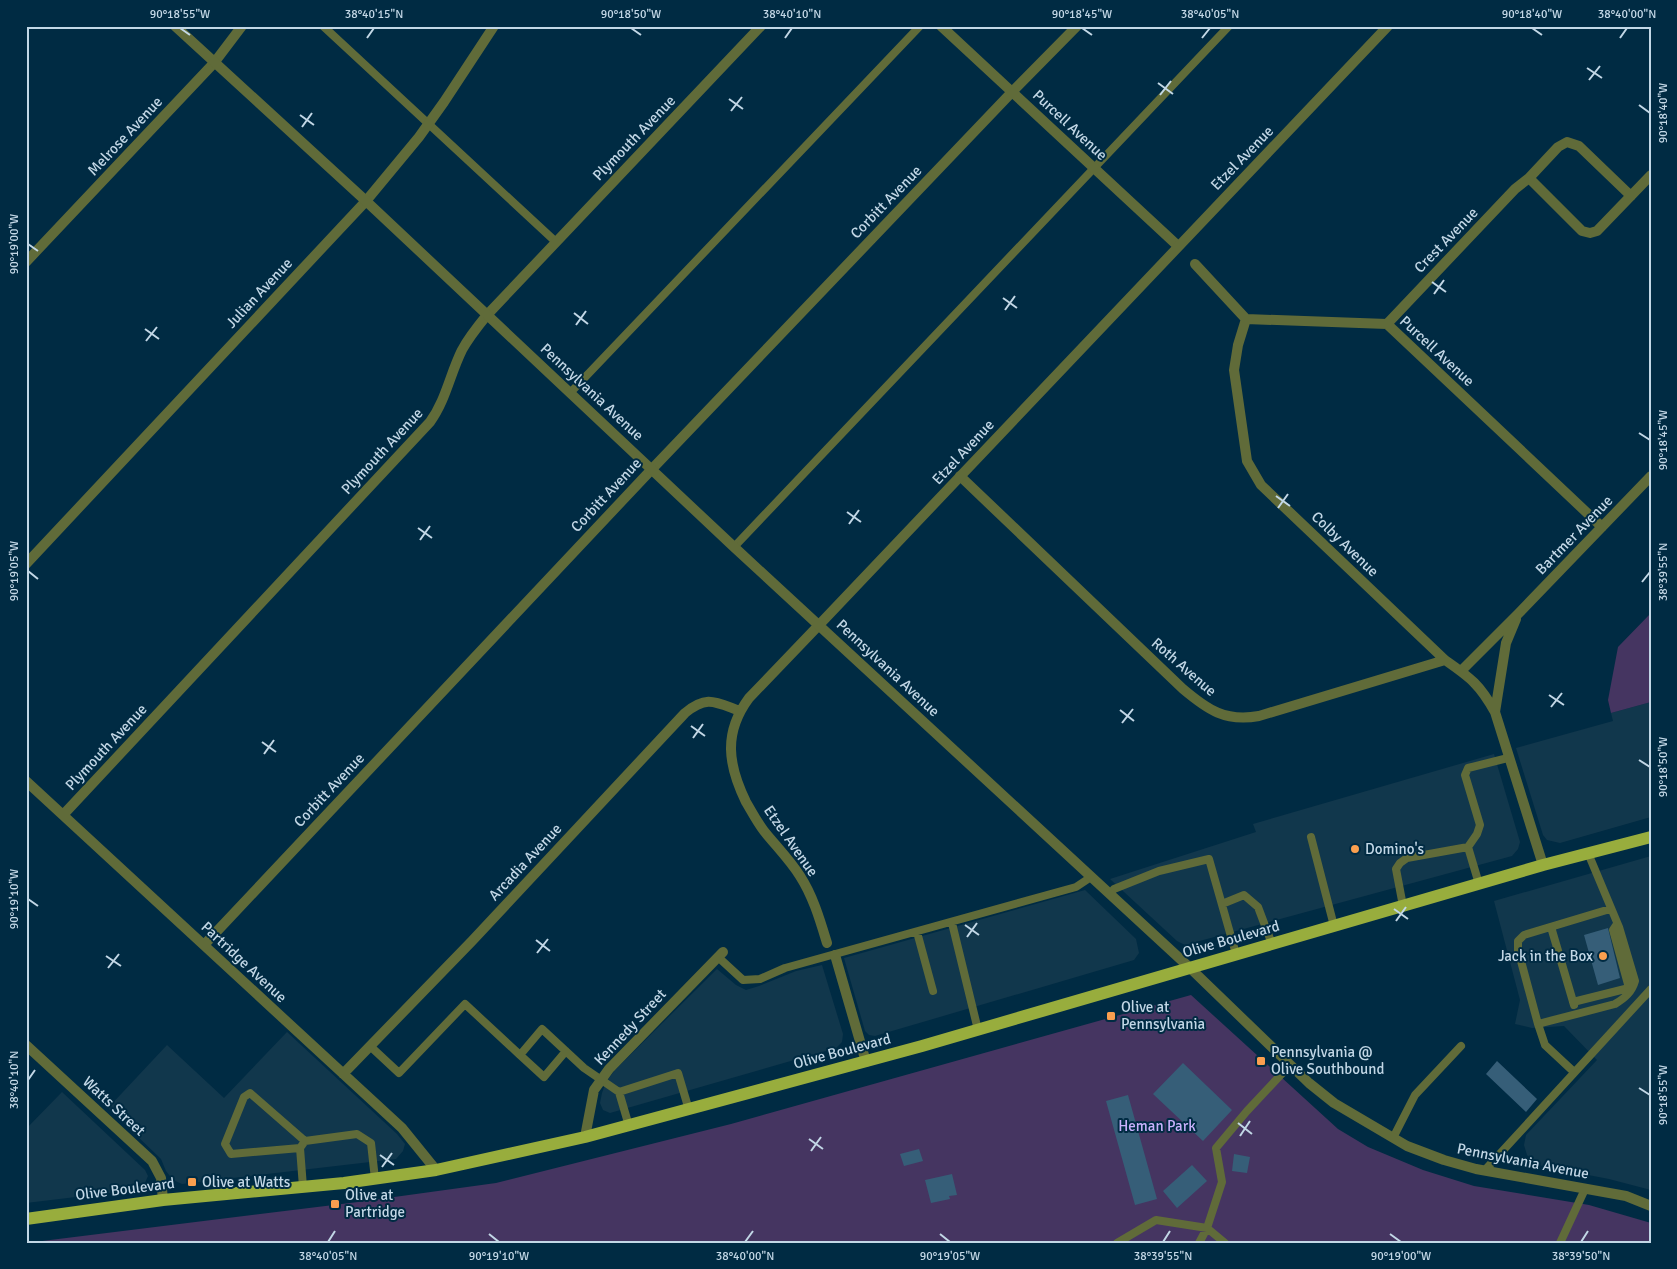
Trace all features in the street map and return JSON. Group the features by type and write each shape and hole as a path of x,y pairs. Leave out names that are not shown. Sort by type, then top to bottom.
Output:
{"main road":[{"name":"Olive Boulevard","path":"26,1219 163,1200 375,1179 436,1170 585,1137 866,1062 1543,865 1651,837"}],"street":[{"name":"Pennsylvania Avenue","path":"175,26 366,201 734,547 1190,968 1309,1083 1334,1103 1407,1146 1444,1160 1485,1170 1626,1196 1651,1206"},
{"name":"Melrose Avenue","path":"26,262 214,63 242,26"},
{"name":"Julian Avenue","path":"26,564 366,201 428,124 494,26"},
{"name":"Plymouth Avenue","path":"63,815 430,422 444,397 462,351 470,336 487,315 761,26"},
{"name":"Purcell Avenue","path":"941,26 1178,246"},
{"name":"Corbitt Avenue","path":"204,945 652,469 1077,26"},
{"name":"Etzel Avenue","path":"827,943 815,906 800,876 763,830 747,803 735,776 730,748 731,736 740,711 749,698 1388,26"},
{"name":"Crest Avenue","path":"1387,324 1516,189 1558,147 1567,142 1579,146 1631,196"},
{"path":"1529,178 1582,231 1590,234 1597,231 1651,175"},
{"path":"1196,264 1246,319"},
{"name":"Purcell Avenue","path":"1246,319 1387,324 1602,527"},
{"name":"Colby Avenue","path":"1246,319 1238,346 1234,370 1247,461 1261,485 1445,660"},
{"name":"Roth Avenue","path":"960,476 1182,689 1211,711 1228,717 1244,719 1259,716 1445,660"},
{"name":"Bartmer Avenue","path":"1461,671 1651,476"},
{"name":"Bartmer Avenue","path":"1495,712 1506,643 1518,614"},
{"name":"Bartmer Avenue","path":"1445,660 1476,683 1495,712 1543,865"},
{"name":"Arcadia Avenue","path":"343,1074 472,941 684,713 695,705 706,701 740,711"},
{"name":"Partridge Avenue","path":"26,781 402,1128 436,1170"},
{"name":"Kennedy Street","path":"585,1137 594,1090 609,1069 721,954"},
{"path":"834,955 866,1062"},
{"name":"Watts Street","path":"26,1045 152,1161 161,1178 163,1200"}],"lane":[{"path":"323,26 556,242"},
{"path":"570,393 920,26"},
{"path":"734,547 1229,26"},
{"path":"1478,884 1468,847 1480,825 1465,775 1468,768 1508,758"},
{"path":"1311,837 1334,926"},
{"path":"1403,906 1396,869 1400,863 1406,858 1468,847"},
{"path":"1538,1024 1615,1004 1625,998 1636,981 1617,924 1588,853"},
{"path":"1110,894 1114,889 1159,871 1209,859 1236,954"},
{"path":"721,954 743,980 760,979 785,968 1076,887 1091,877"},
{"path":"1222,904 1244,894 1258,907 1272,944"},
{"path":"1574,1072 1545,1045 1518,950 1518,941 1524,935 1610,909"},
{"path":"952,922 978,1030"},
{"path":"1573,1002 1628,988 1613,930 1617,924"},
{"path":"1551,927 1576,1014"},
{"path":"917,932 933,991"},
{"path":"1485,1170 1651,990"},
{"path":"370,1046 399,1073 465,1004 544,1076 566,1051"},
{"path":"520,1055 542,1029 584,1068 619,1092 628,1126"},
{"path":"1393,1138 1415,1095 1461,1046"},
{"path":"1199,1243 1207,1228 1222,1182 1216,1148 1290,1065"},
{"path":"619,1092 678,1073 689,1110"},
{"path":"303,1187 302,1145 250,1093 244,1097 225,1144 231,1154 302,1145 357,1134 371,1143 375,1179"},
{"path":"1560,1243 1585,1189"},
{"path":"1116,1243 1156,1220 1207,1228 1226,1243"}],"shaded area":[{"path":"1651,702 1651,817 1560,843 1547,840 1543,835 1516,748 1613,721 1611,713"},
{"path":"1494,754 1520,842 1518,849 1512,856 1185,945 1177,941 1110,879 1256,832 1253,824"},
{"path":"1651,856 1651,1190 1609,1179 1542,1166 1527,1155 1524,1145 1526,1135 1597,1060 1564,1026 1532,1028 1515,1024 1520,1000 1494,901"},
{"path":"1085,890 1136,939 1139,953 1134,960 875,1036 869,1035 865,1031 844,958"},
{"path":"822,965 843,1034 842,1042 836,1048 610,1113 603,1110 600,1103 602,1093 606,1082 615,1070 717,969 736,985 746,990 796,971"},
{"path":"287,1032 397,1134 405,1144 403,1151 396,1159 182,1184 173,1180 166,1171 161,1159 108,1108 167,1045 224,1098"},
{"path":"62,1092 145,1170 148,1176 144,1185 134,1190 26,1203 26,1129"}],"green space":[{"path":"1651,613 1651,702 1611,713 1608,700 1618,647"},
{"name":"Heman Park","path":"1191,995 1338,1129 1368,1147 1423,1170 1474,1186 1589,1205 1651,1223 1651,1243 26,1243 496,1183 731,1124"}],"building":[{"name":"Jack in the Box","path":"1608,928 1620,978 1598,985 1584,935"},
{"path":"1497,1061 1537,1099 1526,1112 1486,1074"},
{"path":"1183,1063 1232,1110 1203,1141 1153,1094"},
{"path":"1128,1095 1157,1199 1135,1205 1106,1101"},
{"path":"919,1149 923,1161 904,1166 900,1154"},
{"path":"1234,1154 1250,1157 1247,1173 1232,1171"},
{"path":"1192,1165 1207,1181 1177,1208 1163,1191"},
{"path":"952,1174 957,1195 949,1196 950,1199 931,1203 925,1180"}],"place":[{"name":"Domino's","path":"1355,849"},
{"name":"Jack in the Box","path":"1603,956"},
{"name":"Olive at Pennsylvania","path":"1111,1016"},
{"name":"Pennsylvania @ Olive Southbound","path":"1261,1061"},
{"name":"Olive at Watts","path":"192,1182"},
{"name":"Olive at Partridge","path":"335,1204"}]}
